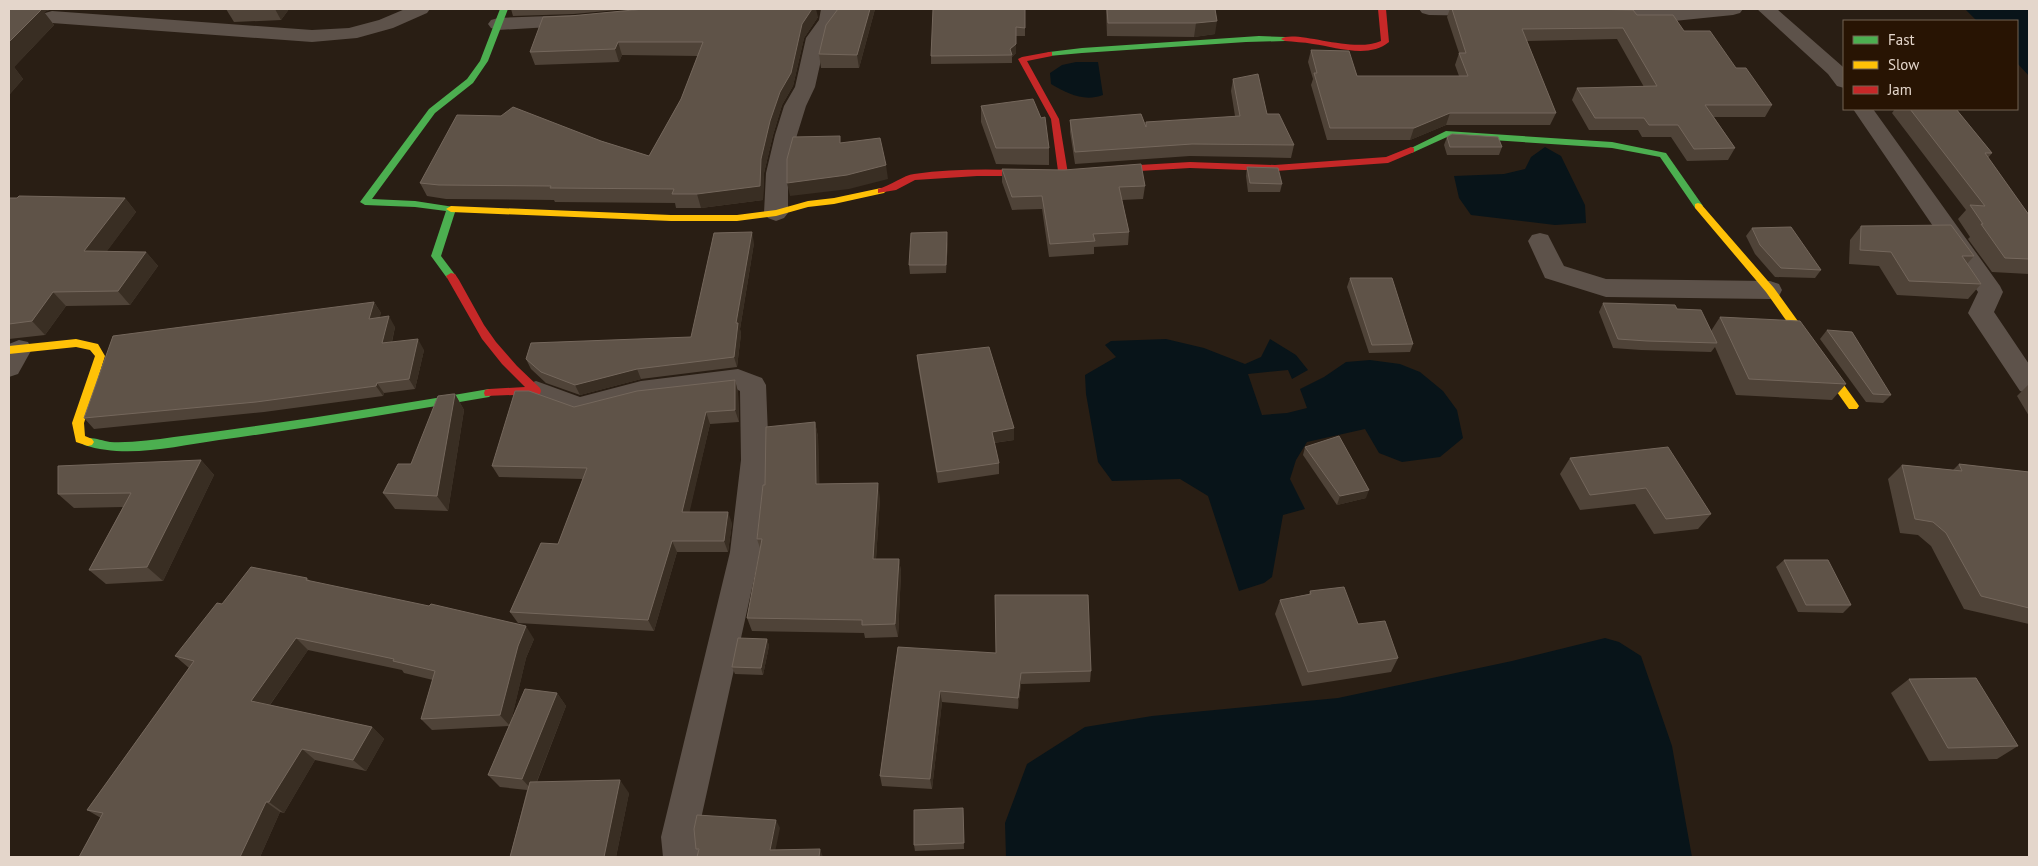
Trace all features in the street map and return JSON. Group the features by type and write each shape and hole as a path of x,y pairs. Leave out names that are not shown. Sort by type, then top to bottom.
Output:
{"street":[{"path":"224,30 238,9"},
{"path":"52,18 312,36 350,34 386,24 420,9"},
{"path":"814,9 820,9"},
{"path":"776,213 777,173 786,135 795,106 805,87 816,38 829,20 831,9"},
{"path":"592,20 501,16 484,60 470,81 432,111 365,202 415,204 452,209 671,218 737,218 776,213 808,204 834,201 893,188 913,177 976,173 1067,174 1055,119 1022,59 1044,54 1113,47 1183,45 1247,38 1317,42 1360,49 1377,48 1385,42 1382,9"},
{"path":"1430,9 1508,11"},
{"path":"1582,12 1672,12 1733,9"},
{"path":"1766,9 1836,70 1843,80"},
{"path":"1864,110 1991,292 1981,313 2029,384"},
{"path":"1096,171 1190,165 1276,168 1388,160 1446,134 1612,145 1663,155 1704,214 1770,290 1853,406"},
{"path":"452,209 436,256 461,289 480,327 513,371 536,391"},
{"path":"1540,241 1554,272 1606,288 1770,290"},
{"path":"12,355 76,343 94,347 100,356 78,423 80,439 96,446 146,445 232,434 504,391 536,391 579,407 641,391 738,380 753,385 755,460 744,552 679,837 681,857"}],"shaded area":[{"path":"1965,9 2029,9 2029,76 2018,64 2018,20 1976,20"},
{"path":"1076,62 1098,62 1103,95 1089,98 1076,96 1051,84 1050,73 1062,65"},
{"path":"1545,147 1561,156 1585,205 1586,223 1555,225 1471,215 1459,198 1454,176 1504,174 1525,169 1531,157"},
{"path":"1166,339 1204,348 1245,364 1261,357 1270,339 1296,355 1308,370 1292,379 1288,370 1248,374 1262,415 1287,413 1307,408 1300,389 1324,377 1346,362 1370,360 1400,364 1420,372 1443,391 1457,410 1463,438 1440,457 1402,462 1379,453 1365,429 1307,442 1296,460 1290,479 1305,509 1283,515 1272,577 1264,583 1239,591 1208,496 1180,479 1112,481 1098,462 1086,394 1085,375 1116,357 1105,345 1111,341"},
{"path":"1605,638 1619,642 1641,656 1672,746 1692,857 1006,857 1005,823 1027,764 1085,727 1152,716 1338,698 1512,661"}],"building":[{"path":"9,9 42,9 9,42"},
{"path":"644,9 812,9 802,24 791,73 780,92 770,121 761,159 760,186 697,194 672,194 674,189 550,188 551,186 439,185 420,183 457,115 501,116 513,107 601,141 649,156 681,99 703,42 618,42 615,49 530,52 543,17"},
{"path":"838,9 870,9 857,55 819,54 826,25"},
{"path":"933,9 1025,9 1025,28 1016,27 1016,44 1010,49 1012,55 931,56"},
{"path":"1107,9 1215,9 1217,21 1196,23 1108,23"},
{"path":"1452,9 1633,10 1637,15 1673,15 1684,31 1710,31 1736,68 1746,68 1772,105 1705,105 1735,148 1694,149 1678,125 1649,125 1644,118 1595,118 1577,88 1657,86 1623,28 1522,29 1556,113 1450,113 1414,128 1330,128 1314,73 1317,73 1311,50 1349,51 1357,76 1468,76 1459,53 1466,53"},
{"path":"1258,74 1267,114 1279,114 1294,145 1192,144 1075,152 1070,120 1141,114 1146,127 1146,122 1240,116 1233,79"},
{"path":"1033,99 1041,118 1045,117 1049,148 996,148 981,106"},
{"path":"1911,110 1957,110 1992,153 1985,153 2029,215 2029,259 2005,258 1970,205 1985,206"},
{"path":"1452,134 1498,137 1502,147 1450,147 1447,137"},
{"path":"840,136 840,143 880,138 886,165 847,175 787,183 787,159 793,137"},
{"path":"1141,164 1145,186 1119,187 1129,232 1093,234 1095,241 1050,244 1042,196 1012,197 1002,169 1064,170"},
{"path":"1247,167 1278,168 1282,184 1250,183"},
{"path":"19,196 125,198 84,251 146,252 118,291 53,292 32,321 9,324 9,198 17,198"},
{"path":"1951,225 1974,256 1962,256 1981,284 1909,281 1891,252 1860,250 1861,226"},
{"path":"1791,227 1821,270 1781,268 1760,245 1752,228"},
{"path":"752,232 736,323 738,323 734,357 637,369 575,385 541,372 526,359 531,343 691,337 714,233"},
{"path":"947,232 946,265 909,265 911,233"},
{"path":"1350,278 1392,278 1413,344 1372,345"},
{"path":"374,302 369,319 389,316 382,343 418,339 409,379 377,383 376,386 256,402 84,418 113,336"},
{"path":"1603,303 1675,305 1677,309 1701,310 1717,343 1618,339"},
{"path":"1720,317 1800,321 1846,384 1749,379"},
{"path":"1827,330 1852,332 1891,395 1873,394"},
{"path":"989,347 1014,428 992,432 999,463 937,472 917,355"},
{"path":"735,380 735,410 706,412 682,512 728,512 724,541 672,541 648,620 510,612 541,543 558,544 587,468 492,466 515,391 529,391 574,407 637,391"},
{"path":"455,394 437,496 383,493 398,464 411,464 438,396"},
{"path":"815,422 816,484 878,483 873,559 899,559 895,624 862,625 862,620 747,618 762,539 757,539 763,485 765,485 766,427"},
{"path":"1339,436 1369,490 1340,496 1305,447"},
{"path":"1668,447 1711,514 1666,519 1646,488 1590,495 1570,458"},
{"path":"201,460 147,567 89,570 131,493 58,494 58,466"},
{"path":"1959,464 2029,472 2029,608 1981,596 1946,533 1933,522 1915,519 1902,465 1962,471"},
{"path":"1784,560 1828,560 1851,605 1806,605"},
{"path":"251,567 429,606 431,604 526,626 518,646 500,715 421,719 435,671 393,661 394,659 296,638 251,701 372,727 353,760 302,749 269,802 266,802 240,857 79,857 103,813 87,810 194,661 175,656 217,603 222,604"},
{"path":"1344,587 1358,624 1385,621 1398,658 1308,672 1280,600 1311,594 1310,591"},
{"path":"995,595 1088,595 1091,671 1021,673 1018,698 940,691 930,779 880,776 898,647 996,653"},
{"path":"738,638 767,639 761,668 732,667"},
{"path":"1976,678 2018,746 1948,748 1909,679"},
{"path":"525,689 557,693 522,779 488,775"},
{"path":"620,780 604,857 510,857 530,782"},
{"path":"963,808 964,843 914,845 914,810"},
{"path":"697,815 776,820 770,850 820,849 819,857 697,857 699,849 696,849 694,829"}],"traffic: fast":[{"path":"451,276 436,256 451,209 415,204 365,202 432,111 470,81 484,61 504,9"},
{"path":"1049,54 1246,39 1285,39"},
{"path":"1411,150 1446,134 1612,145 1663,155 1698,206"},
{"path":"88,442 98,445 123,447 165,443 302,424 489,393"}],"traffic: slow":[{"path":"451,209 671,218 737,218 776,213 808,204 834,201 881,191"},
{"path":"1698,206 1770,290 1853,406"},
{"path":"9,350 76,343 94,347 100,356 78,423 80,439 88,442"}],"traffic: jam":[{"path":"1285,39 1312,41 1359,49 1376,46 1385,42 1382,9"},
{"path":"881,191 893,188 913,177 977,173 1063,174 1055,119 1022,59 1049,54"},
{"path":"1105,170 1190,165 1275,168 1388,160 1411,150"},
{"path":"451,276 492,344 513,369 536,391 489,393"}]}
